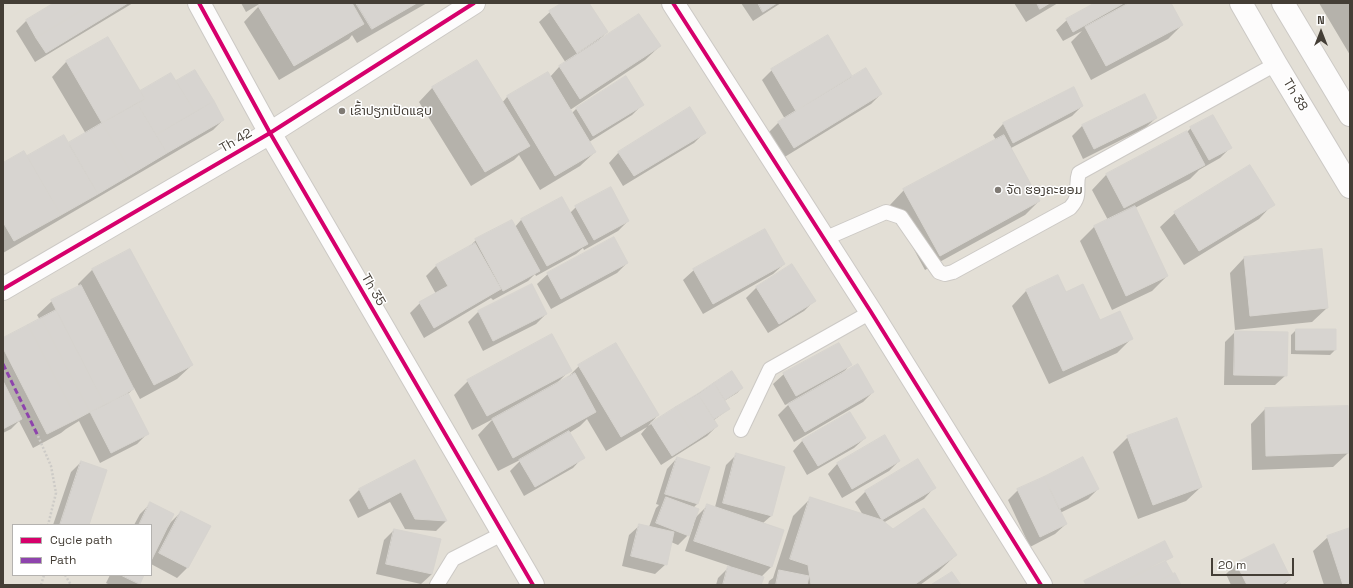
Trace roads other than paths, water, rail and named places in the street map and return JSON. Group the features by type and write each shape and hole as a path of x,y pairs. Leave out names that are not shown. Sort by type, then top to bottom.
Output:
{"street":[{"name":"Th 35","path":"199,3 270,133 534,585"},
{"name":"Th 42","path":"3,289 270,133 474,3"},
{"path":"673,3 871,312 1041,585"},
{"name":"Th 38","path":"1241,3 1350,187"},
{"path":"1282,3 1350,115"}],"lane":[{"path":"824,239 886,212 901,217 939,272 945,274 953,272 1070,208 1076,201 1079,173 1276,64"},
{"path":"741,430 770,369 871,312"},
{"path":"437,585 453,559 504,533"}],"place":[{"name":"ເຂົ້າປຽກເປັດແຊບ","path":"342,111"},
{"name":"ຈັດ ຮອງຄະຍອມ","path":"998,190"}]}
